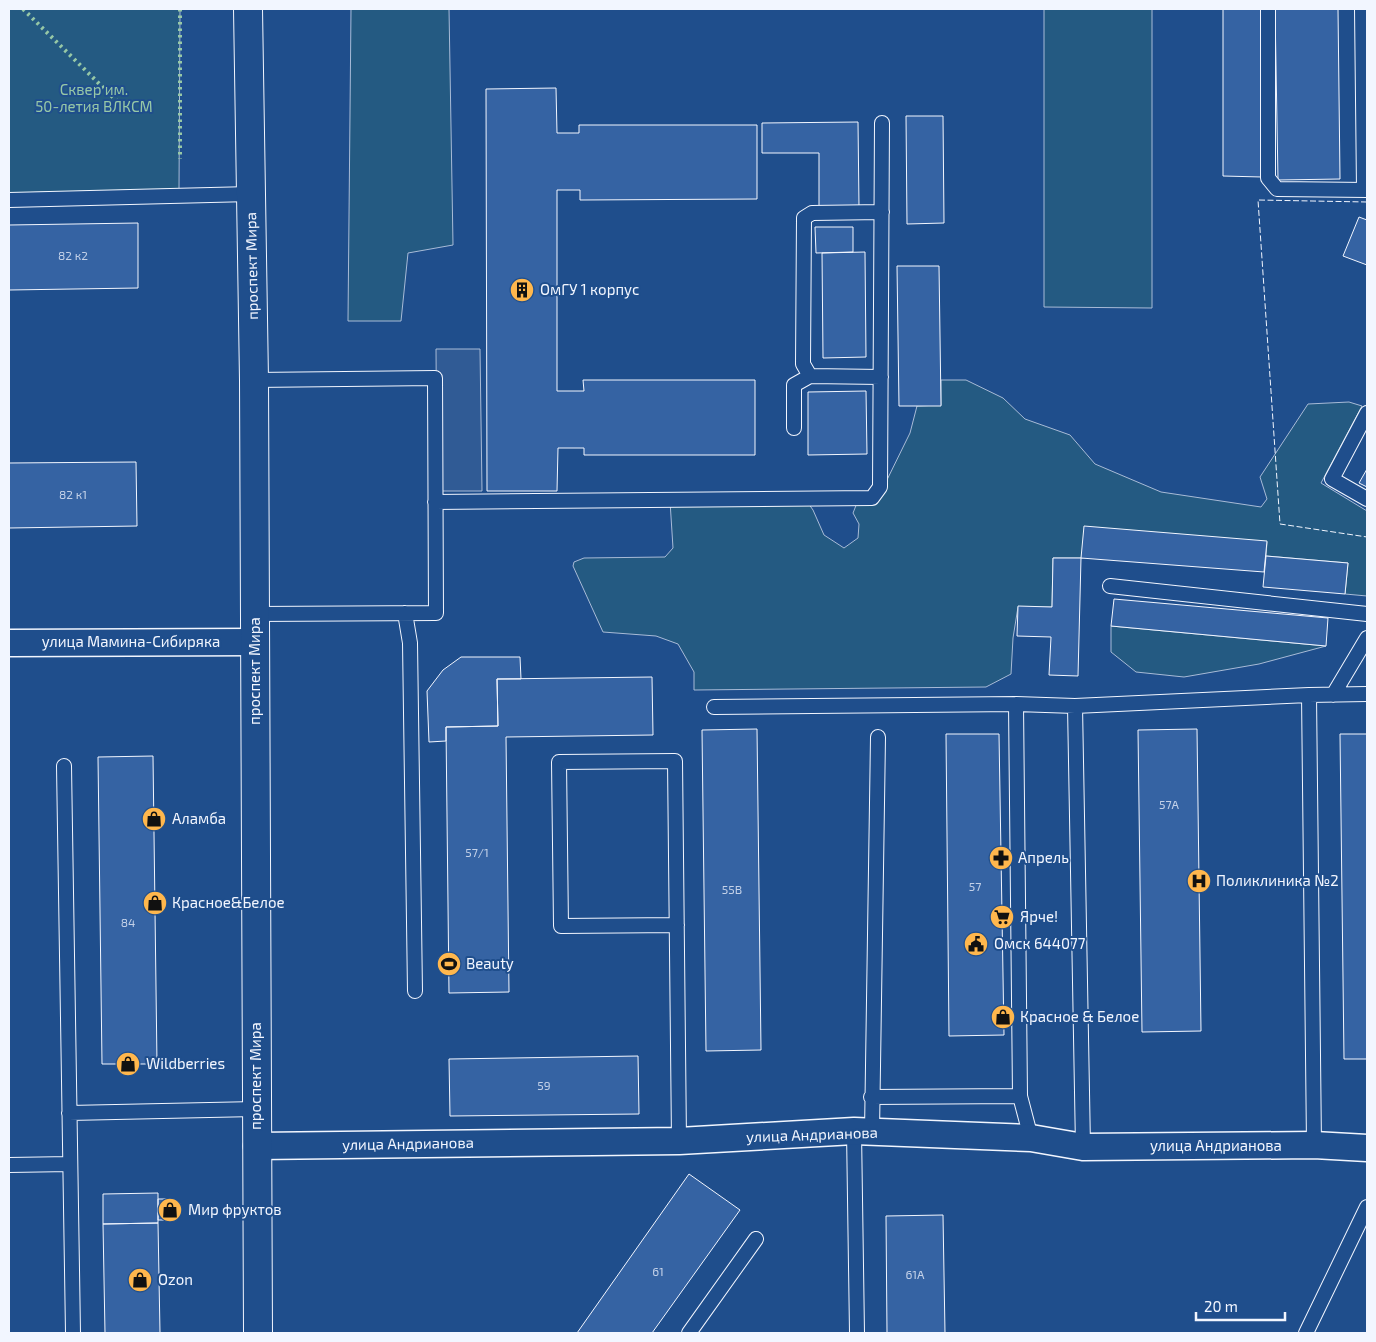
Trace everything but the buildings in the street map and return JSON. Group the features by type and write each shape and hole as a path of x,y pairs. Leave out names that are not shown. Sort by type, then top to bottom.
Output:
{"main road":[{"name":"проспект Мира","path":"248,9 254,380 258,1333"}],"street":[{"name":"улица Мамина-Сибиряка","path":"9,643 254,642"},
{"name":"улица Андрианова","path":"257,1146 679,1141 863,1132 1031,1138 1082,1147 1314,1145 1367,1148"}],"lane":[{"path":"1268,9 1268,178 1277,189 1365,190 1362,9"},
{"path":"435,502 872,498 880,487 882,123"},
{"path":"9,200 251,194"},
{"path":"810,376 803,364 804,218 812,213 882,212"},
{"path":"794,428 794,385 810,376 881,376"},
{"path":"254,380 435,378 436,613 255,614"},
{"path":"1367,413 1332,479 1367,499"},
{"path":"1110,586 1367,614"},
{"path":"405,613 410,643 415,991"},
{"path":"1333,695 1367,638"},
{"path":"714,707 1016,704 1075,706 1367,694"},
{"path":"1309,695 1314,1145"},
{"path":"1016,704 1020,1096 1031,1138"},
{"path":"1075,706 1082,1147"},
{"path":"857,1333 863,1132 871,1097 878,737"},
{"path":"678,925 561,926 559,762 675,761 678,925 679,1141"},
{"path":"64,766 73,1333"},
{"path":"871,1097 1020,1096"},
{"path":"69,1113 256,1109"},
{"path":"9,1165 70,1164"},
{"path":"1306,1333 1367,1207"},
{"path":"689,1333 756,1239"}],"green space":[{"name":"Сквер им. 50-летия ВЛКСМ","path":"9,9 180,9 179,189 9,193"},
{"path":"351,9 449,9 453,245 408,253 401,321 348,321"},
{"path":"1044,9 1152,9 1152,308 1044,307"},
{"path":"941,380 966,380 1003,398 1025,419 1070,435 1095,464 1161,492 1261,507 1267,499 1260,477 1308,404 1349,402 1362,406 1321,483 1367,511 1367,596 1345,594 1348,563 1266,556 1267,542 1081,558 1053,558 1052,607 1018,607 1013,638 1011,674 986,687 694,690 694,672 678,644 656,636 603,632 573,566 574,562 584,558 665,557 673,548 670,501 806,500 813,510 824,535 844,548 858,538 859,524 853,513 857,503 882,490 910,433 917,406 941,405"},
{"path":"1111,626 1326,646 1259,664 1184,677 1136,672 1111,652"}],"shaded area":[{"path":"436,349 480,349 482,491 437,491"}],"hedge":[{"path":"23,9 125,109"},
{"path":"180,9 180,159"}],"fence":[{"path":"1367,202 1258,200 1280,524 1367,537"}],"place":[{"name":"ОмГУ 1 корпус","path":"522,290"},
{"name":"Аламба","path":"154,819"},
{"name":"Апрель","path":"1001,858"},
{"name":"Поликлиника №2","path":"1199,881"},
{"name":"Красное&Белое","path":"155,903"},
{"name":"Ярче!","path":"1002,917"},
{"name":"Омск 644077","path":"976,944"},
{"name":"Beauty","path":"449,964"},
{"name":"Красное & Белое","path":"1003,1017"},
{"name":"Wildberries","path":"128,1064"},
{"name":"Мир фруктов","path":"170,1210"},
{"name":"Ozon","path":"140,1280"}]}
